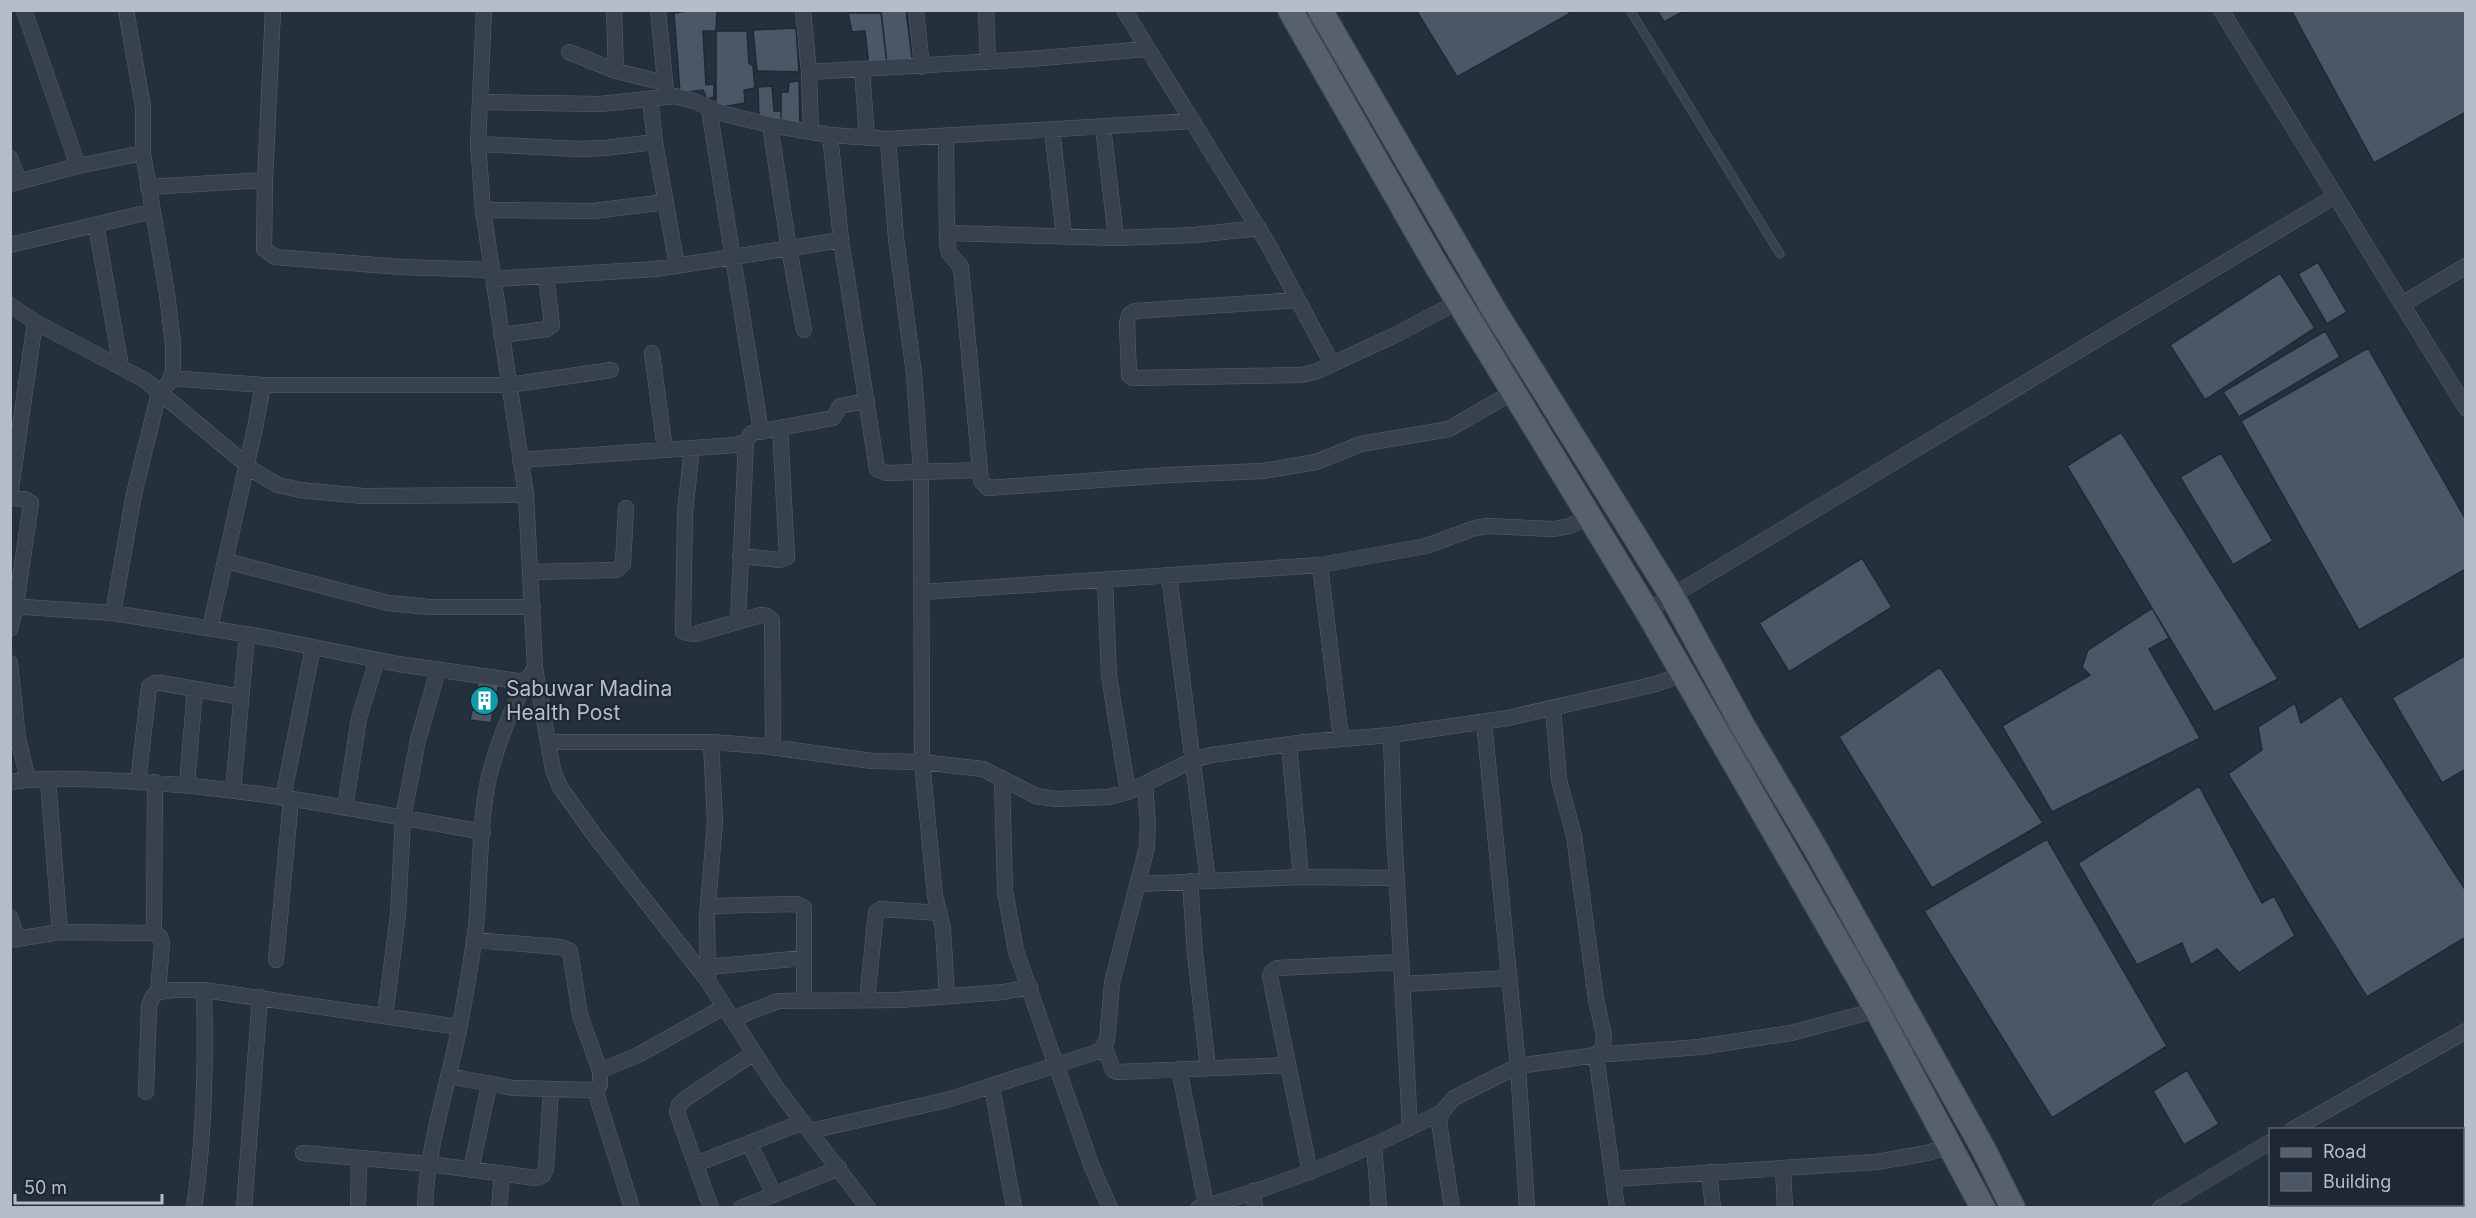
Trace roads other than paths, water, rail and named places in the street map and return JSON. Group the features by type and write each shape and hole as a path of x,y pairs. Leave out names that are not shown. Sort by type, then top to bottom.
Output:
{"main road":[{"path":"1290,10 1458,302 1647,611 1877,1010 1983,1208"},
{"path":"1320,10 1494,310 1672,596 1744,728 1814,846 1984,1150 2013,1208"}],"street":[{"path":"24,10 78,166"},
{"path":"113,613 134,494 159,393 173,371 168,294 148,187 143,153 143,107 126,10"},
{"path":"273,10 264,249 274,257 493,275 546,276 677,266 841,240"},
{"path":"484,10 478,144 483,210 526,495 535,668 554,770 560,787 595,836 707,974 728,1013 776,1087 868,1208"},
{"path":"614,10 616,71"},
{"path":"658,10 666,90"},
{"path":"803,10 809,72 811,132"},
{"path":"916,10 922,67"},
{"path":"986,10 988,62"},
{"path":"1124,10 1258,228 1332,364"},
{"path":"2221,10 2466,408"},
{"path":"809,72 922,67 1146,49"},
{"path":"569,52 709,109 770,125 830,135 888,140 1191,121"},
{"path":"862,69 867,138"},
{"path":"480,102 600,104 650,99 666,90"},
{"path":"650,99 655,142 677,266"},
{"path":"709,109 761,432"},
{"path":"770,125 804,330"},
{"path":"1103,127 1116,238"},
{"path":"1052,129 1064,236"},
{"path":"830,135 841,240 877,469 887,473 980,470"},
{"path":"946,135 949,253 961,267 964,285 981,481 988,488 1169,475 1263,471 1316,462 1361,444 1449,429 1513,392"},
{"path":"888,140 896,238 914,374 921,472 922,762 935,896 943,929 947,996"},
{"path":"478,144 588,148 655,142"},
{"path":"10,158 14,183 78,166 143,153"},
{"path":"148,187 265,180"},
{"path":"1647,611 2336,196"},
{"path":"483,210 593,211 666,202"},
{"path":"10,245 153,211"},
{"path":"96,225 121,367"},
{"path":"947,233 1116,238 1195,235 1258,228"},
{"path":"2402,304 2466,266"},
{"path":"501,335 547,329 552,325 546,276"},
{"path":"1298,300 1135,311 1129,315 1127,323 1129,375 1133,378 1301,375 1315,372 1394,336 1458,302"},
{"path":"10,305 35,322 145,380 247,465 278,485 300,490 363,496 526,495"},
{"path":"10,629 31,503 25,499 10,497 35,322"},
{"path":"652,353 665,450"},
{"path":"170,378 263,385 508,385 610,370"},
{"path":"210,628 263,385"},
{"path":"520,459 736,445 746,441 752,433 833,418 840,406 867,401"},
{"path":"740,556 780,560 787,557 780,428"},
{"path":"738,622 746,441"},
{"path":"692,448 685,512 683,632 695,634 761,615 772,620 773,747"},
{"path":"530,572 616,570 623,564 626,508"},
{"path":"922,592 1320,565 1426,546 1475,528 1488,526 1554,529 1570,526 1589,516"},
{"path":"226,561 388,603 430,607 533,607"},
{"path":"1320,565 1341,738"},
{"path":"1169,575 1208,880"},
{"path":"1106,580 1109,676 1128,792"},
{"path":"13,606 113,613 247,634 377,660 525,682"},
{"path":"233,790 247,634"},
{"path":"276,960 287,799 313,647"},
{"path":"345,808 359,718 377,660"},
{"path":"10,663 18,738 28,780"},
{"path":"424,1208 429,1164 459,1027 474,940 485,796 494,762 525,682 535,668"},
{"path":"385,1016 398,915 403,818 418,740 438,670"},
{"path":"549,742 711,742 773,747 872,761 922,762 983,769 1036,796 1056,800 1107,797 1128,792 1193,760 1211,755 1484,722 1656,684 1683,674"},
{"path":"138,782 145,703 149,687 154,683 161,683 241,697"},
{"path":"188,784 195,689"},
{"path":"1553,708 1559,780 1574,837 1596,999 1604,1036 1603,1048 1596,1055"},
{"path":"1484,722 1518,1066 1527,1208"},
{"path":"1391,735 1410,1128"},
{"path":"707,974 708,906 715,822 711,742"},
{"path":"1289,744 1301,877"},
{"path":"1002,777 1005,891 1016,951 1092,1167 1110,1208"},
{"path":"48,779 60,932"},
{"path":"10,782 48,779 188,784 483,832"},
{"path":"154,933 155,782"},
{"path":"696,1164 749,1143 806,1127 947,1100 1100,1051 1107,1040 1112,983 1147,847 1145,785"},
{"path":"1138,884 1301,877 1397,878"},
{"path":"1190,881 1195,954 1208,1068"},
{"path":"708,906 801,904 804,908 804,1000"},
{"path":"867,1000 876,912 881,909 940,914"},
{"path":"10,917 14,939 60,932 154,933 160,937 162,943 158,992"},
{"path":"474,940 560,947 570,951 580,1015 600,1071 600,1085 596,1090"},
{"path":"707,974 804,958"},
{"path":"1310,1172 1270,976 1272,971 1277,968 1401,962"},
{"path":"1403,984 1509,978"},
{"path":"600,1071 728,1013 778,1001 947,996 1003,992 1030,987"},
{"path":"146,1092 149,1006 153,996 158,992 204,990 459,1027"},
{"path":"194,1208 199,1173 206,1064 204,990"},
{"path":"243,1208 260,997"},
{"path":"1179,1069 1202,1206 1310,1172 1374,1144 1442,1112 1454,1098 1518,1066 1596,1055 1699,1047 1791,1033 1877,1010"},
{"path":"2296,1128 2466,1031"},
{"path":"1104,1046 1113,1070 1117,1072 1288,1065"},
{"path":"711,1208 677,1112 679,1105 754,1053"},
{"path":"1596,1055 1617,1208"},
{"path":"448,1076 489,1085 596,1090"},
{"path":"471,1170 489,1085"},
{"path":"992,1087 1014,1208"},
{"path":"303,1153 429,1164 536,1178 542,1176 546,1169 552,1089"},
{"path":"596,1090 632,1208"},
{"path":"1442,1112 1439,1122 1452,1208"},
{"path":"749,1143 774,1194"},
{"path":"2160,1208 2269,1143"},
{"path":"1374,1144 1379,1208"},
{"path":"1613,1179 1875,1162 1927,1153 1951,1146"},
{"path":"358,1208 359,1158"},
{"path":"741,1208 839,1168"},
{"path":"1783,1168 1785,1208"},
{"path":"1708,1172 1713,1208"},
{"path":"499,1208 502,1174"},
{"path":"1253,1191 1255,1208"}],"lane":[{"path":"1630,10 1780,254"}],"place":[{"name":"Sabuwar Madina Health Post","path":"485,701"}]}
